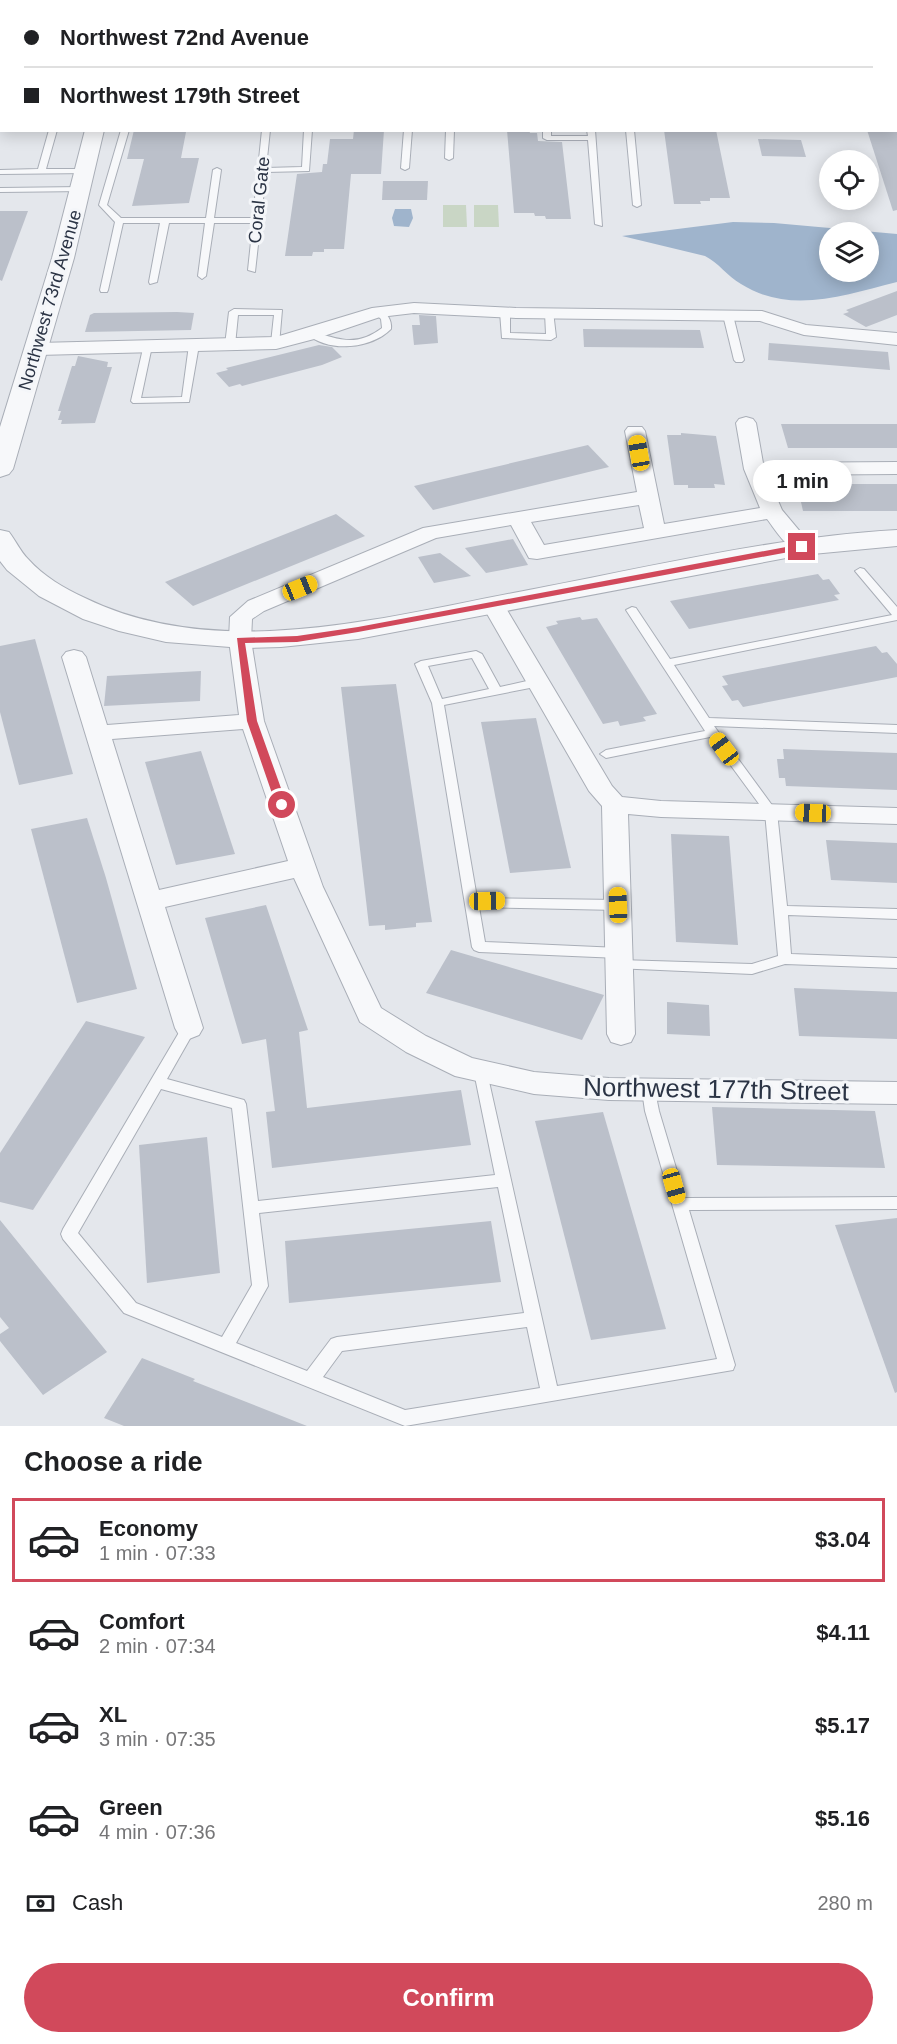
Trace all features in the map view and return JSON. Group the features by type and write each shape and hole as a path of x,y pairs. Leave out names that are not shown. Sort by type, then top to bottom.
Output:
{"street":[{"name":"Northwest 73rd Avenue","path":"0,469 38,349 84,180 95,132"},
{"path":"38,349 276,343 312,334 378,312 414,308 505,312 762,316 804,330 897,339"},
{"path":"746,423 754,469 772,512 802,547"},
{"path":"635,431 646,497 655,532"},
{"path":"754,469 897,468"},
{"path":"240,640 240,617 256,606 431,533 646,497"},
{"path":"518,518 537,553 772,512"},
{"path":"0,538 4,548 19,566 41,586 72,604 108,619 162,634 240,640 297,639 802,547 897,538"},
{"path":"493,605 602,791 615,804 661,809 897,816"},
{"name":"Northwest 177th Street","path":"240,640 252,721 303,867 370,1015 416,1044 465,1068 534,1083 609,1089 897,1093"},
{"path":"74,657 189,1028"},
{"path":"97,733 252,721"},
{"path":"615,804 621,1034"},
{"path":"149,901 303,867"}],"lane":[{"path":"41,172 52,132"},
{"path":"124,132 104,205 108,213 119,221 257,220"},
{"name":"Coral Gate","path":"252,270 266,132"},
{"path":"262,170 306,169 308,132"},
{"path":"405,168 408,132"},
{"path":"449,158 450,132"},
{"path":"547,132 547,138 591,134 599,224"},
{"path":"630,132 637,205"},
{"path":"202,276 217,170"},
{"path":"0,172 41,172 84,180"},
{"path":"0,190 84,180"},
{"path":"104,290 119,221"},
{"path":"153,282 165,221"},
{"path":"230,345 234,312 279,312 276,343"},
{"path":"728,315 738,360"},
{"path":"147,346 136,401 186,400 194,345"},
{"path":"666,663 897,616 860,571"},
{"path":"632,610 709,728 771,812 785,958"},
{"path":"496,691 476,654 421,664 438,703 479,947 752,969 785,958 897,963"},
{"path":"438,703 540,682"},
{"path":"606,754 709,728 897,729"},
{"path":"471,902 618,905"},
{"path":"780,910 897,914"},
{"path":"189,1028 69,1234 130,1308 405,1418 727,1365 652,1111 649,1090"},
{"path":"482,1072 550,1394"},
{"path":"157,1082 239,1104 260,1286 226,1346"},
{"path":"251,1208 504,1180"},
{"path":"680,1204 897,1203"},
{"path":"311,1380 337,1344 534,1319"}],"green space":[{"path":"443,205 466,205 467,227 443,227"},
{"path":"474,205 498,205 499,227 474,227"}],"water":[{"path":"395,209 411,209 413,218 409,227 394,226 392,218"},
{"path":"733,222 819,227 819,282 879,282 879,232 897,234 897,282 818,300 779,299 741,284 705,256 622,236"}],"building":[{"path":"134,132 186,132 181,158 199,158 189,203 132,206 144,159 127,159"},
{"path":"354,132 384,132 381,174 351,174 344,249 324,249 324,252 313,252 312,256 285,256 297,174 322,172 323,164 327,164 330,139 353,139"},
{"path":"507,132 537,133 538,141 562,142 571,219 546,219 545,216 535,216 534,213 514,213"},
{"path":"664,132 716,132 730,198 710,198 710,201 700,201 701,204 674,204"},
{"path":"868,132 897,132 897,210 893,211 879,167 879,150 873,150"},
{"path":"758,139 801,140 806,157 762,156"},
{"path":"383,181 428,181 427,200 382,200"},
{"path":"0,211 28,211 2,281 0,280"},
{"path":"897,291 897,315 866,327 843,314 849,312 846,310"},
{"path":"94,313 194,313 191,330 85,332 90,315"},
{"path":"419,315 436,316 438,343 414,345 412,325 420,325"},
{"path":"583,329 700,330 704,348 584,347"},
{"path":"769,343 888,352 890,370 768,360"},
{"path":"319,345 332,347 342,357 322,365 242,386 240,384 229,387 216,373 228,370 226,368"},
{"path":"78,356 108,362 107,367 112,367 95,423 61,424 62,420 58,420 61,411 58,411 72,366 75,366"},
{"path":"781,424 897,424 897,448 788,448"},
{"path":"681,433 716,436 725,485 714,484 715,488 688,488 688,485 674,485 667,435 681,435"},
{"path":"588,445 609,467 433,510 414,486"},
{"path":"797,484 897,484 897,511 803,511"},
{"path":"336,514 365,536 193,606 165,582"},
{"path":"513,539 528,565 486,573 465,548"},
{"path":"440,553 471,576 434,583 418,557"},
{"path":"818,574 823,580 829,579 840,594 834,595 839,600 689,629 670,601"},
{"path":"580,617 582,620 597,618 657,714 643,717 646,721 620,726 618,721 603,724 546,627 558,624 556,621"},
{"path":"35,639 73,774 19,785 0,712 0,646"},
{"path":"876,646 882,653 887,652 897,664 897,677 743,707 738,700 732,701 722,686 728,685 722,676"},
{"path":"201,671 200,701 104,706 107,676"},
{"path":"396,684 432,922 416,923 416,927 385,930 385,925 369,926 341,687"},
{"path":"536,718 571,868 510,873 481,722"},
{"path":"783,749 897,753 897,790 786,786 785,778 779,778 777,759 784,759"},
{"path":"201,751 235,854 176,865 145,762"},
{"path":"87,818 137,989 77,1003 31,829"},
{"path":"671,834 729,836 738,945 676,942"},
{"path":"826,840 897,843 897,883 831,880"},
{"path":"266,905 308,1030 299,1032 307,1108 461,1090 471,1145 272,1168 266,1112 275,1111 266,1039 242,1044 205,918"},
{"path":"451,950 604,995 582,1040 426,993"},
{"path":"794,988 897,992 897,1039 799,1036"},
{"path":"667,1002 709,1005 710,1036 667,1034"},
{"path":"86,1021 145,1037 33,1210 0,1202 0,1153"},
{"path":"712,1107 875,1111 885,1168 717,1165"},
{"path":"603,1112 666,1329 591,1340 535,1121"},
{"path":"207,1137 220,1273 147,1283 139,1145"},
{"path":"897,1218 897,1392 895,1393 835,1225"},
{"path":"0,1220 107,1352 43,1395 0,1341 0,1334 9,1328 0,1317"},
{"path":"491,1221 501,1282 289,1303 285,1241"},
{"path":"142,1358 195,1379 193,1381 307,1426 124,1426 104,1418"}],"route":[{"path":"282,805 252,721 240,640 297,639 358,630 802,547"}]}
